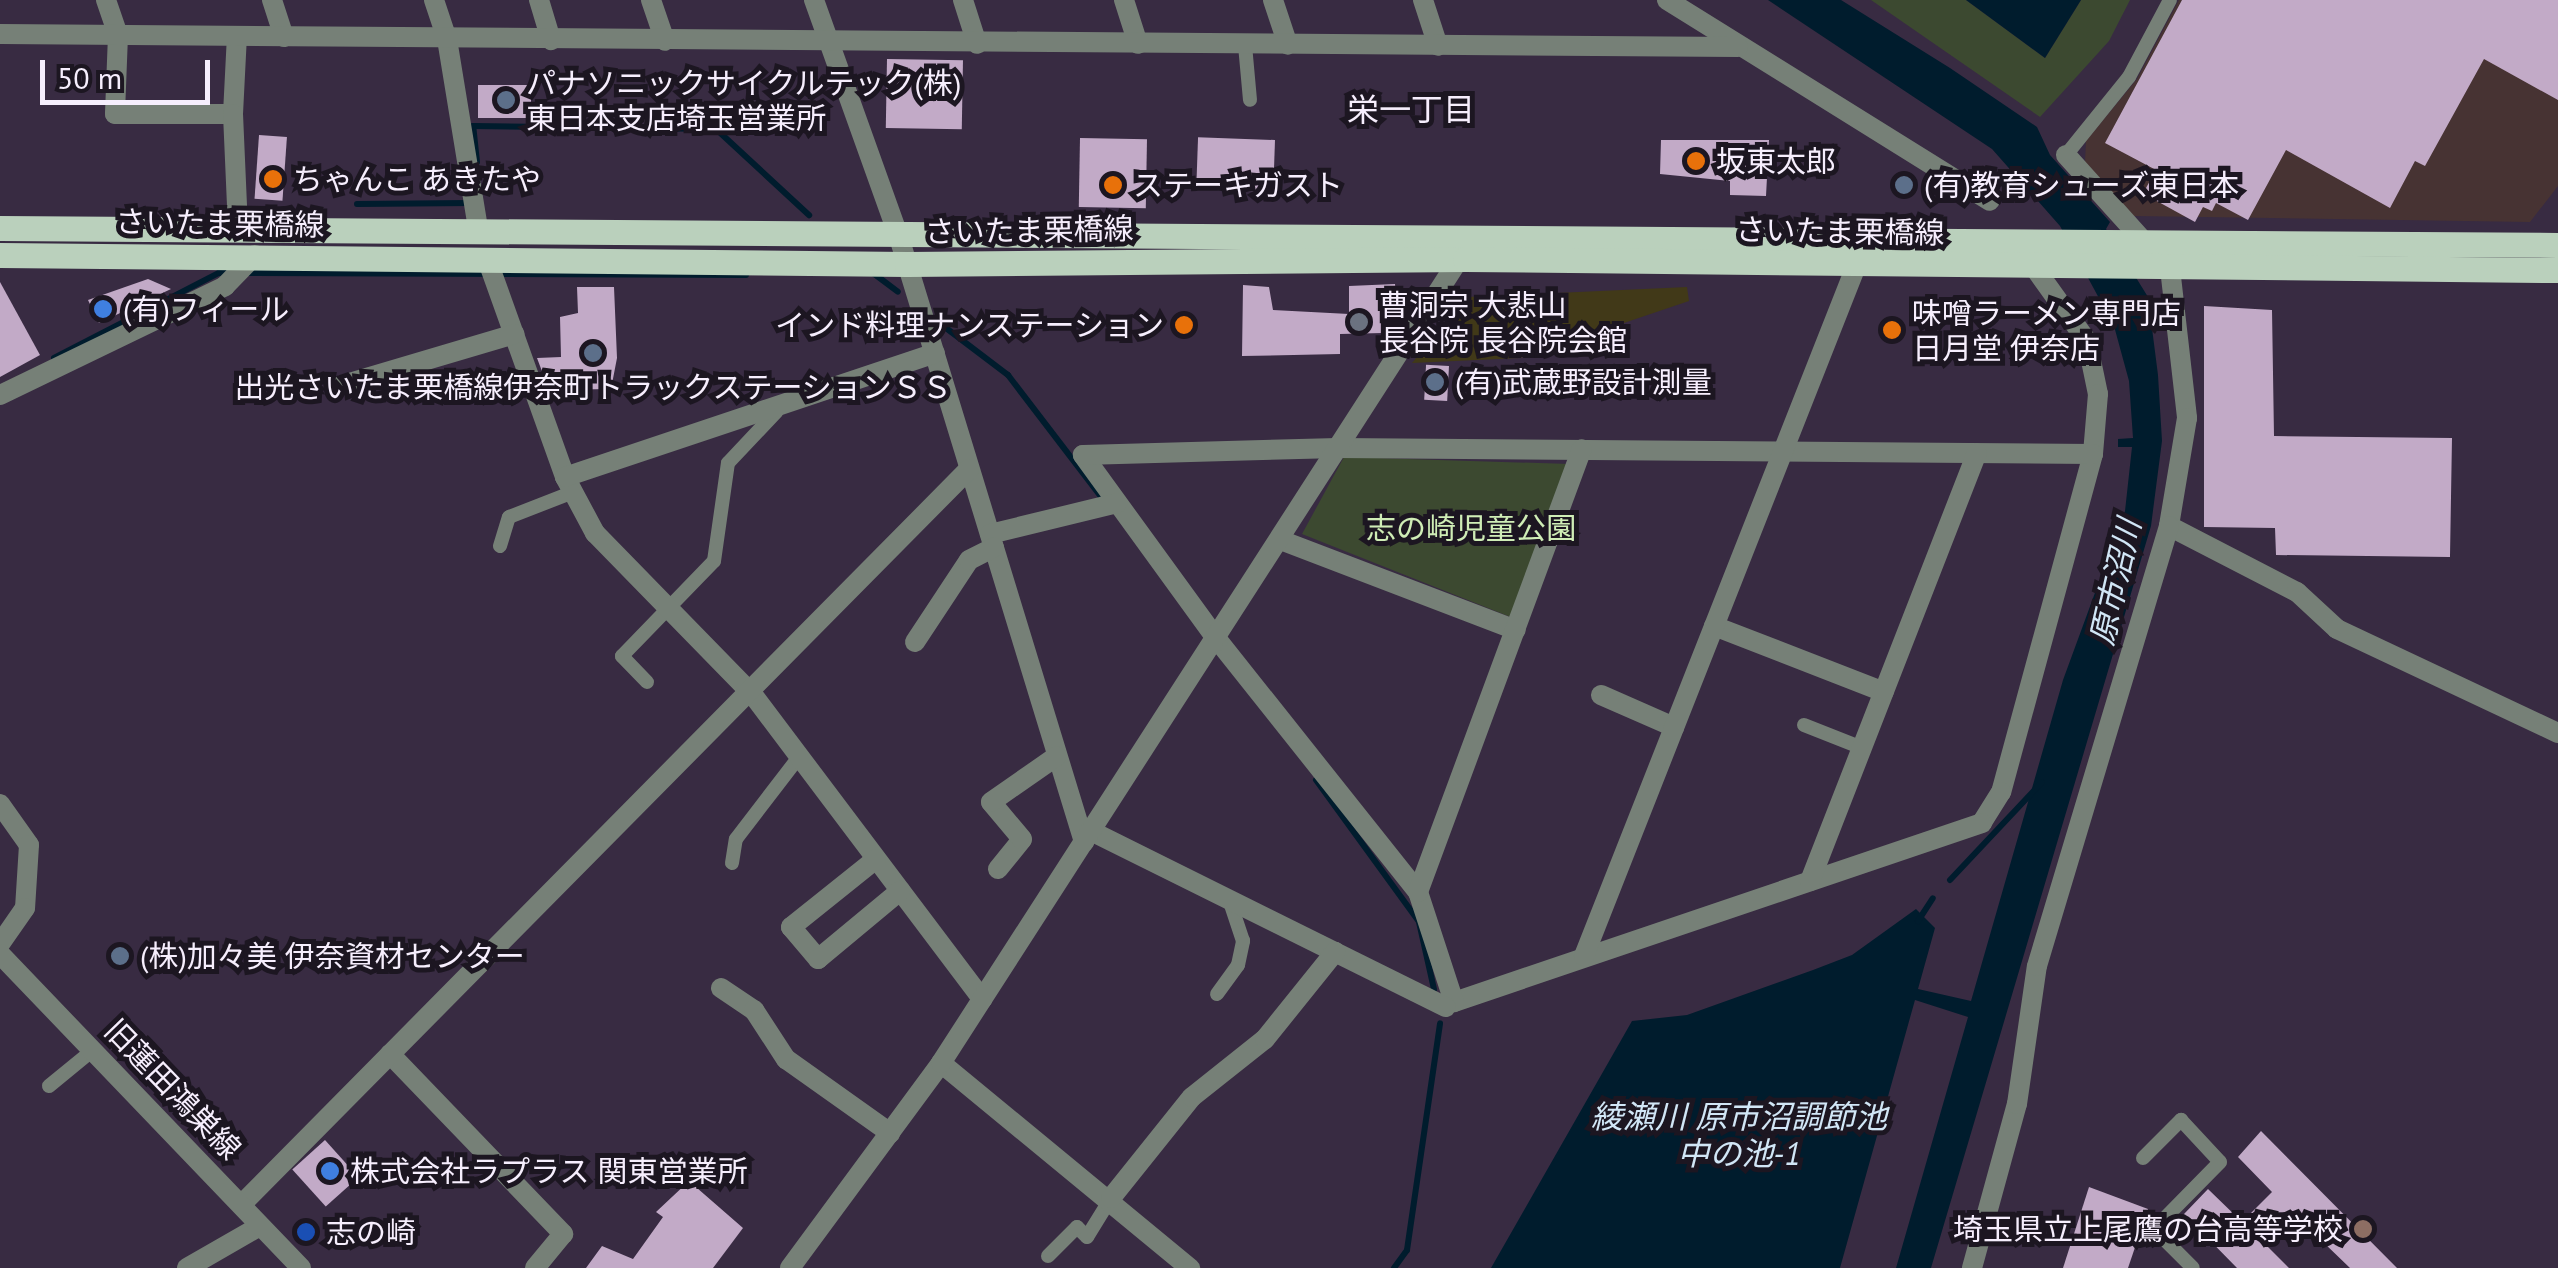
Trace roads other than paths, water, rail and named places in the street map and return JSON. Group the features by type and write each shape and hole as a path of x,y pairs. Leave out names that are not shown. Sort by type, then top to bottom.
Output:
{"main road":[{"name":"さいたま栗橋線","path":"0,228 238,228 475,212 898,234 2046,259 2134,252"},
{"path":"2134,252 2558,245"},
{"name":"さいたま栗橋線","path":"0,255 908,264 1464,247"},
{"path":"2134,252 2170,268 2558,270"}],"street":[{"path":"106,0 118,35 115,114 232,114"},
{"path":"272,0 284,37"},
{"path":"434,0 446,39 475,212"},
{"path":"539,0 551,40"},
{"path":"651,0 665,41"},
{"path":"814,0 908,264 1058,756 1087,836 1446,1006"},
{"path":"963,0 977,44"},
{"path":"1124,0 1138,44"},
{"path":"1273,0 1288,45"},
{"path":"1424,0 1438,46"},
{"path":"1668,0 1990,201"},
{"path":"0,34 1738,47"},
{"path":"237,36 232,114 238,228"},
{"path":"2066,155 2134,252"},
{"path":"790,1268 942,1063 1087,836 1215,646 1464,247"},
{"path":"1584,956 1861,252"},
{"path":"0,396 225,286 255,255"},
{"path":"487,259 569,485 595,533 752,695 982,999"},
{"path":"2046,259 2087,341 2098,394 2093,454 2001,792 1982,822 1454,1002 1418,892 1215,646 1110,504 1084,455 1338,448 2093,454"},
{"path":"1972,1268 2017,1104 2036,966 2169,526 2187,418 2170,268"},
{"path":"339,386 514,334"},
{"path":"569,485 935,352"},
{"path":"1418,892 1582,450"},
{"path":"1810,881 1978,453"},
{"path":"242,1204 752,695 969,469"},
{"path":"916,642 970,560 992,541 1110,504"},
{"path":"2169,526 2298,592 2338,629 2437,682 2558,733"},
{"path":"1282,541 1516,630"},
{"path":"1714,626 1884,692"},
{"path":"1601,695 1674,727"},
{"path":"998,869 1022,839 991,802 1058,756"},
{"path":"0,804 29,845 24,908 0,944"},
{"path":"876,858 791,927 818,959 900,891"},
{"path":"1111,1198 1192,1097 1265,1039 1335,952"},
{"name":"旧蓮田鴻巣線","path":"0,954 301,1268"},
{"path":"721,988 754,1010 786,1058 890,1133"},
{"path":"390,1054 563,1234 535,1268"},
{"path":"942,1063 1111,1198 1190,1268"},
{"path":"188,1268 260,1226"}],"lane":[{"path":"2066,155 2129,76 2170,0"},
{"path":"1245,45 1250,100"},
{"path":"646,682 622,656 666,606 714,561 728,463 748,448 754,428 782,408"},
{"path":"500,546 509,517 569,485"},
{"path":"1804,725 1862,748"},
{"path":"732,862 736,839 799,757"},
{"path":"1217,994 1238,964 1243,941 1229,900"},
{"path":"49,1086 93,1050"},
{"path":"2143,1158 2180,1120 2220,1162 2161,1222 2163,1238 2193,1268"},
{"path":"1048,1256 1076,1227 1087,1236 1111,1198"}],"water":[{"name":"綾瀬川 原市沼調節池 中の池-1","path":"1768,0 1841,0 1950,68 2037,127 2050,155 2110,222 2106,229 2148,297 2162,441 2151,526 1931,1268 1896,1268 1968,1017 1915,1000 1840,1268 1491,1268 1632,1021 1687,1015 1852,955 1916,909 1935,928 1918,989 1971,1001 2063,680 2125,511 2132,447 2118,447 2118,439 2133,438 2129,381 2114,326 2060,226 1992,149"},
{"path":"1966,0 2081,0 2045,58"}],"waterway":[{"path":"477,162 473,126 716,129 809,215"},
{"path":"357,204 471,203"},
{"path":"54,358 219,273 231,273"},
{"path":"244,273 746,275"},
{"path":"873,273 898,292"},
{"path":"946,328 1008,375 1106,503"},
{"path":"1316,780 1419,922 1434,989"},
{"path":"1950,880 2042,782"},
{"path":"1918,921 1933,898"},
{"path":"1394,1268 1407,1250 1440,1023"}],"place":[{"name":"パナソニックサイクルテック(株) 東日本支店埼玉営業所","path":"506,100"},
{"name":"坂東太郎","path":"1696,161"},
{"name":"ちゃんこ あきたや","path":"273,179"},
{"name":"ステーキガスト","path":"1113,185"},
{"name":"(有)教育シューズ東日本","path":"1904,185"},
{"name":"(有)フィール","path":"103,309"},
{"name":"曹洞宗 大悲山 長谷院 長谷院会館","path":"1359,322"},
{"name":"インド料理ナンステーション","path":"1184,325"},
{"name":"味噌ラーメン専門店 日月堂 伊奈店","path":"1892,330"},
{"name":"出光さいたま栗橋線伊奈町トラックステーションＳＳ","path":"593,353"},
{"name":"(有)武蔵野設計測量","path":"1435,382"},
{"name":"(株)加々美 伊奈資材センター","path":"120,956"},
{"name":"株式会社ラプラス 関東営業所","path":"330,1171"},
{"name":"埼玉県立上尾鷹の台高等学校","path":"2363,1229"},
{"name":"志の崎","path":"306,1232"}],"district":[{"name":"栄一丁目","path":"1411,109"}],"park label":[{"name":"志の崎児童公園","path":"1471,528"}],"water label":[{"name":"原市沼川","path":"2115,582"}]}
